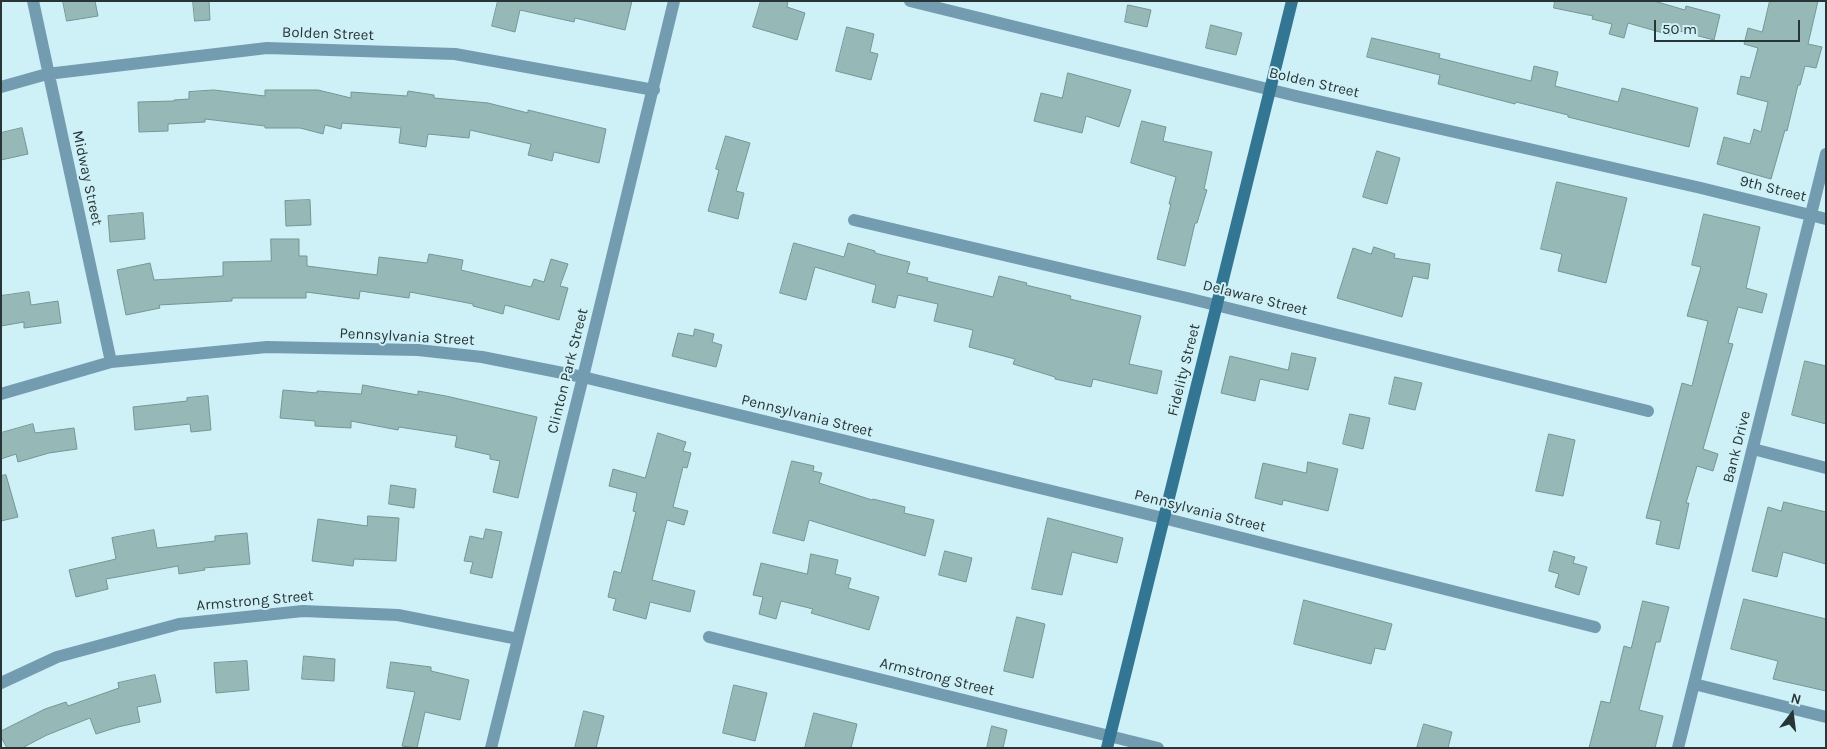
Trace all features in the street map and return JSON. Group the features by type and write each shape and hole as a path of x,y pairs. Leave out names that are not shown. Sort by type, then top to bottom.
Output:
{"main road":[{"name":"Fidelity Street","path":"1109,742 1292,1"}],"street":[{"name":"Midway Street","path":"33,1 111,362"},
{"name":"Clinton Park Street","path":"491,748 654,90 674,1"},
{"name":"Bolden Street","path":"910,1 1270,89 1712,192"},
{"name":"Bolden Street","path":"1,87 48,74 267,48 455,54 654,90"},
{"name":"Bank Drive","path":"1678,748 1826,154"},
{"name":"9th Street","path":"1712,192 1826,219"},
{"name":"Delaware Street","path":"854,220 1648,411"},
{"name":"Pennsylvania Street","path":"1,394 111,362 266,347 418,350 482,357 583,377 1163,518 1595,627"},
{"path":"1753,449 1826,468"},
{"name":"Armstrong Street","path":"1,683 56,657 179,624 303,611 398,615 518,639"},
{"name":"Armstrong Street","path":"709,637 1109,742 1158,748"},
{"path":"1694,684 1826,717"}],"building":[{"path":"63,1 95,1 98,16 67,21"},
{"path":"193,1 209,1 210,20 195,21"},
{"path":"498,1 632,1 625,30 575,18 574,22 520,10 515,32 492,26"},
{"path":"761,1 788,1 787,7 805,13 797,40 753,27"},
{"path":"1555,1 1654,1 1685,10 1686,6 1720,15 1714,40 1672,29 1670,35 1628,23 1624,38 1609,34 1612,24 1592,19 1593,16 1554,8"},
{"path":"1770,1 1818,1 1808,44 1822,47 1816,68 1805,66 1771,179 1717,164 1724,137 1750,144 1754,129 1761,132 1768,102 1737,94 1741,76 1750,78 1758,48 1744,44 1748,28 1762,32"},
{"path":"1128,5 1151,10 1147,27 1125,22"},
{"path":"1211,25 1242,33 1236,55 1206,48"},
{"path":"847,27 874,34 870,52 878,54 871,80 836,71"},
{"path":"1372,38 1440,54 1439,58 1531,81 1534,66 1558,72 1555,86 1618,102 1622,88 1698,108 1689,147 1568,117 1568,115 1516,102 1515,104 1438,84 1440,75 1367,57"},
{"path":"1068,73 1131,90 1119,127 1086,116 1082,133 1034,121 1041,93 1062,98"},
{"path":"214,90 265,96 265,90 318,90 351,98 351,92 407,96 408,91 434,95 434,98 488,103 528,113 528,110 606,129 599,163 554,152 552,161 528,155 531,144 470,130 469,138 428,134 426,147 399,143 401,128 342,123 341,129 325,125 323,134 300,128 265,128 265,126 205,119 205,122 168,124 168,131 139,132 138,102 189,99 189,92"},
{"path":"1142,121 1166,127 1163,141 1212,152 1204,189 1207,190 1197,223 1195,223 1185,266 1157,259 1176,177 1131,163"},
{"path":"22,128 28,154 1,160 1,133"},
{"path":"726,136 750,143 736,191 744,193 738,219 708,211 719,170 716,169"},
{"path":"1377,151 1400,158 1387,204 1363,197"},
{"path":"1557,182 1627,198 1606,283 1558,271 1562,254 1541,249"},
{"path":"310,200 311,225 286,226 285,201"},
{"path":"143,213 145,239 110,242 108,216"},
{"path":"1704,214 1760,227 1746,288 1767,294 1762,313 1738,307 1728,343 1733,344 1703,449 1718,454 1713,471 1697,466 1686,503 1689,503 1679,549 1656,544 1661,521 1646,518 1682,383 1692,386 1708,321 1687,316 1701,267 1692,265"},
{"path":"271,239 299,239 299,256 307,256 307,266 377,275 379,257 427,263 429,254 463,260 461,270 531,287 534,279 544,282 551,259 568,264 560,286 568,288 559,320 505,305 503,314 473,306 473,304 410,292 409,298 360,291 359,299 306,292 306,298 232,298 232,301 159,305 160,308 126,315 117,270 150,263 154,280 223,276 223,262 271,261"},
{"path":"794,243 844,257 848,243 875,251 875,253 910,262 907,273 928,278 927,281 993,297 999,276 1071,296 1070,299 1141,316 1129,364 1162,371 1157,394 1093,379 1091,387 1055,379 1055,377 1013,364 1015,359 969,347 973,330 934,321 938,304 898,295 895,308 872,302 876,285 815,267 806,300 780,293"},
{"path":"1374,247 1395,254 1394,258 1430,264 1428,279 1413,276 1402,317 1337,298 1353,248 1371,254"},
{"path":"29,292 31,305 58,301 61,323 24,328 24,322 1,326 1,296"},
{"path":"695,329 714,334 712,342 722,345 716,367 672,356 678,333 693,336"},
{"path":"1292,353 1316,358 1308,390 1260,379 1255,401 1221,393 1230,356 1288,370"},
{"path":"1805,361 1826,366 1826,424 1792,415"},
{"path":"1395,377 1422,383 1415,410 1389,404"},
{"path":"363,385 418,395 418,391 446,396 537,417 518,498 493,492 500,461 490,459 490,455 455,447 457,436 399,427 398,430 351,421 351,428 315,426 315,421 280,418 283,390 361,394"},
{"path":"208,396 211,430 191,432 190,424 135,430 133,407 187,401 187,398"},
{"path":"1350,414 1370,418 1363,449 1343,444"},
{"path":"33,424 35,433 74,428 77,449 49,453 18,462 16,454 1,459 1,433"},
{"path":"658,433 686,442 683,451 691,453 687,468 683,467 673,507 688,511 684,525 667,520 652,580 695,591 690,612 650,602 646,619 613,610 616,599 608,597 614,571 621,573 636,512 633,511 637,493 609,486 613,469 645,478"},
{"path":"1549,434 1575,440 1563,496 1536,491"},
{"path":"792,461 814,466 813,471 822,473 819,483 872,500 905,507 904,513 934,520 925,556 809,520 804,541 773,533"},
{"path":"1308,462 1338,469 1328,511 1283,500 1282,505 1255,498 1263,463 1306,473"},
{"path":"6,475 18,517 1,521 1,476"},
{"path":"391,485 416,489 414,508 389,504"},
{"path":"1784,502 1826,512 1826,564 1783,552 1777,577 1752,571 1768,507 1781,511"},
{"path":"368,516 399,518 396,561 354,559 353,566 312,561 318,519 367,526"},
{"path":"1048,518 1123,538 1117,563 1072,552 1062,595 1032,589"},
{"path":"486,529 502,532 492,578 470,573 473,562 464,561 470,536 483,539"},
{"path":"154,530 157,548 215,541 215,536 247,533 250,564 204,568 205,570 179,574 178,566 106,579 108,589 76,597 69,570 116,559 112,538"},
{"path":"945,551 972,558 966,582 939,575"},
{"path":"1554,551 1575,557 1573,563 1587,567 1579,595 1555,587 1559,574 1549,571"},
{"path":"811,554 838,560 835,574 851,578 848,588 879,597 869,630 811,613 813,609 781,601 776,619 759,614 763,597 753,595 761,563 807,574"},
{"path":"1744,599 1826,619 1826,691 1773,679 1778,661 1731,649"},
{"path":"1304,600 1392,624 1385,650 1375,648 1371,664 1294,644"},
{"path":"1643,601 1669,607 1660,642 1656,642 1639,710 1663,716 1655,748 1589,748 1601,701 1610,703 1624,646 1631,648"},
{"path":"1017,617 1045,624 1033,678 1004,671"},
{"path":"304,656 335,659 334,681 302,679"},
{"path":"247,661 249,690 216,693 214,663"},
{"path":"391,662 431,667 431,671 469,680 460,720 425,712 417,748 402,746 415,692 387,688"},
{"path":"155,675 161,702 137,707 140,722 96,734 90,718 47,735 22,748 7,748 1,737 1,731 45,709 66,702 68,706 119,688 118,683"},
{"path":"734,685 767,693 755,741 723,733"},
{"path":"584,711 604,716 596,748 575,748"},
{"path":"814,713 857,724 851,748 805,748"},
{"path":"1424,724 1452,732 1448,748 1417,748"},
{"path":"992,726 1007,730 1003,748 987,748"}]}
